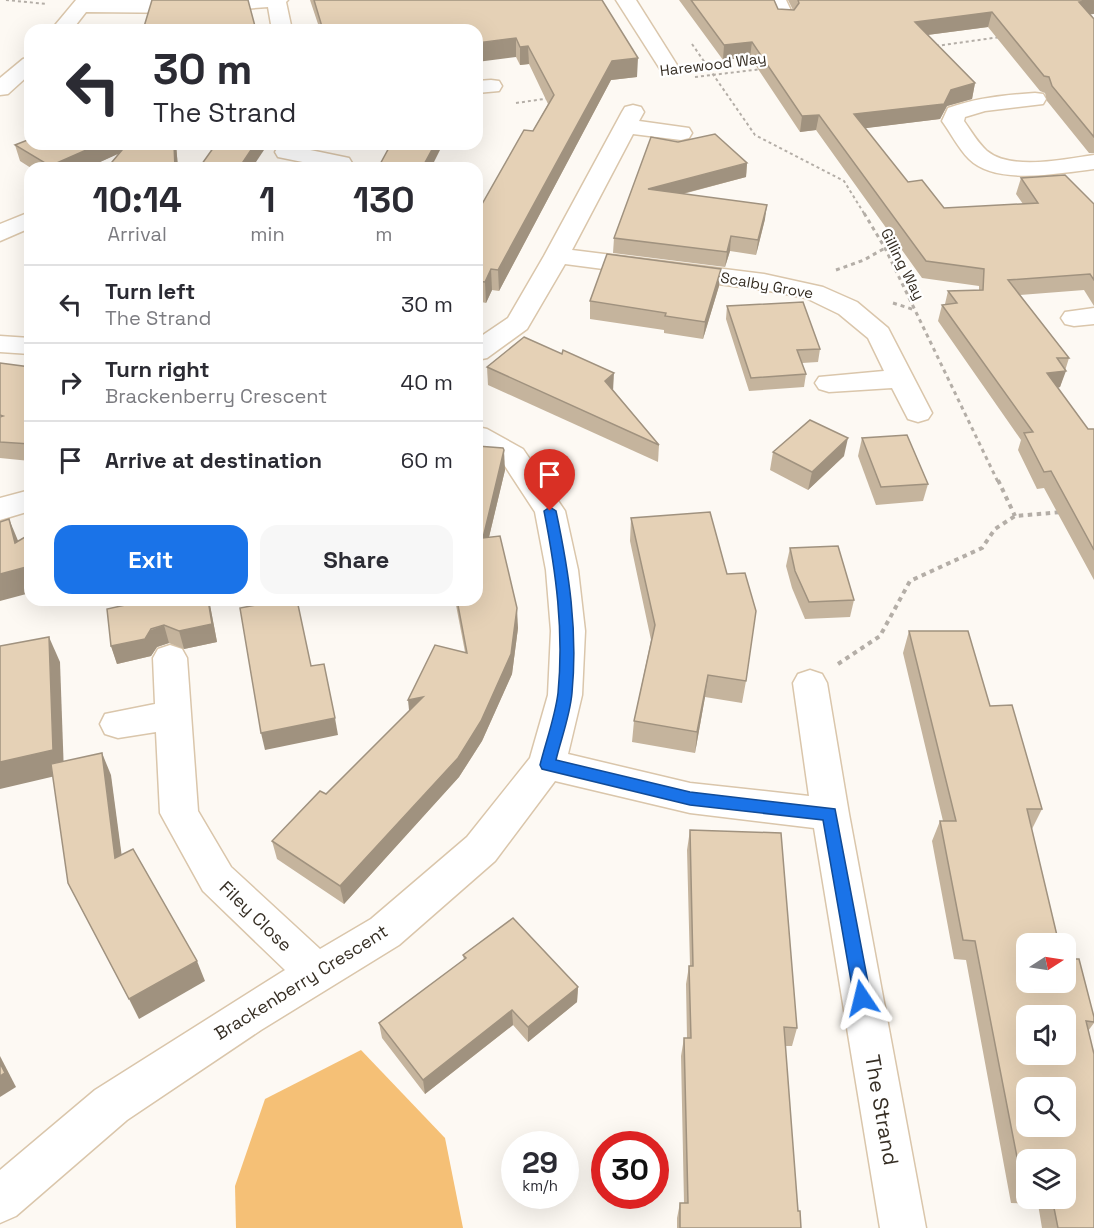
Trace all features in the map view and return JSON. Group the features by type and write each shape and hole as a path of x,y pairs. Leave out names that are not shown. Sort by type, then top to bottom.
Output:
{"street":[{"path":"67,24 84,3 193,7 277,0 281,24"},
{"path":"626,0 667,65"},
{"path":"776,0 786,18"},
{"path":"0,89 24,68"},
{"path":"1035,99 987,103 967,108 956,112 953,121 980,157 998,166 1020,168 1094,162"},
{"path":"483,348 518,322 557,256 629,119 681,133"},
{"path":"340,162 351,150"},
{"path":"286,152 322,162"},
{"path":"0,234 24,222"},
{"name":"Scalby Grove","path":"557,256 764,282 814,292 848,308 879,334 918,413"},
{"path":"0,344 24,346"},
{"path":"829,383 903,379"},
{"name":"Brackenberry Crescent","path":"0,1200 111,1105 246,1016 385,932 481,849 548,765 565,695 568,631 562,570 550,511 513,456 483,439"},
{"path":"0,509 24,502"},
{"name":"Filey Close","path":"170,658 179,813 217,879 317,974"},
{"name":"The Strand","path":"810,682 830,814 903,1228"},
{"path":"118,724 174,715"},
{"path":"548,765 690,798 830,814"}],"path":[{"path":"930,46 1000,37"},
{"name":"Harewood Way","path":"694,77 770,68"},
{"name":"Gilling Way","path":"713,75 755,135 844,181 885,248 1015,516"},
{"path":"516,103 561,96"},
{"path":"810,682 880,636 910,581 982,549 995,529 1015,516 1071,511"}],"shaded area":[{"path":"361,1050 445,1138 463,1228 236,1228 235,1186 265,1099"}],"building":[{"path":"152,0 248,0 254,24 145,24"},
{"path":"314,0 602,0 638,58 612,61 498,270 491,269 485,282 483,282 483,202 524,130 533,131 554,95 528,46 520,47 516,38 483,42 483,24 321,24"},
{"path":"691,0 774,0 778,9 794,10 799,3 798,0 1093,0 1079,2 1094,19 1094,137 1052,86 1049,77 1044,76 992,12 915,22 975,83 951,90 944,104 854,114 908,182 922,180 944,208 1038,203 1021,178 1065,175 1094,204 1094,280 1090,274 1008,280 1069,358 1057,358 1066,371 1047,373 1088,429 1094,429 1094,550 1051,471 1044,472 1024,433 1033,432 942,305 957,303 948,291 983,290 984,269 926,261 819,115 802,116 752,42 724,45"},
{"path":"715,134 747,163 648,189 767,205 758,240 731,236 727,252 614,238 651,137 678,142"},
{"path":"24,141 24,150 86,150 59,162 43,162 15,145"},
{"path":"122,150 174,150 175,162 112,162"},
{"path":"212,150 251,150 243,162 203,162"},
{"path":"388,150 432,150 425,162 381,162"},
{"path":"607,254 721,269 705,322 665,316 666,313 590,301"},
{"path":"803,302 820,349 797,350 806,374 751,378 727,306"},
{"path":"524,337 562,354 563,350 614,373 605,381 659,445 487,367"},
{"path":"0,363 24,366 24,444 0,442 0,417 3,416 0,415"},
{"path":"810,420 848,438 812,472 773,452"},
{"path":"907,435 928,484 881,487 862,438"},
{"path":"483,446 503,448 483,538"},
{"path":"710,512 727,574 745,573 756,611 746,681 708,675 697,732 634,721 655,625 631,518"},
{"path":"9,519 15,543 24,538 24,568 0,574 0,522"},
{"path":"500,536 517,608 511,654 481,721 458,758 340,886 272,841 320,791 326,794 423,697 408,700 435,645 467,653 458,606 483,606 483,538"},
{"path":"838,546 854,600 809,602 795,571 790,548"},
{"path":"121,606 209,606 212,624 179,631 164,625 151,629 145,639 111,646 107,609"},
{"path":"298,606 311,666 324,664 335,718 261,733 240,608"},
{"path":"909,631 968,631 990,706 1012,705 1042,809 1027,809 1056,933 1016,933 1016,993 1076,993 1076,959 1079,959 1094,1017 1094,1022 1086,1021 1094,1054 1094,1228 1058,1228 1054,1209 1076,1209 1076,1149 1016,1149 1016,1152 975,941 963,940 940,821 956,821"},
{"path":"49,637 53,750 0,762 0,646"},
{"path":"102,753 115,858 133,849 197,961 129,999 68,883 51,764"},
{"path":"690,830 781,833 797,1028 784,1027 801,1228 680,1228 680,1203 688,1203 684,1038 691,1038 689,966 693,966"},
{"path":"513,918 578,987 528,1027 512,1010 423,1080 379,1023 466,958 463,955"},
{"path":"0,1063 5,1073 0,1076"}],"route":[{"path":"550,511 562,570 568,631 565,695 548,765 690,798 830,814 862,998"}]}
